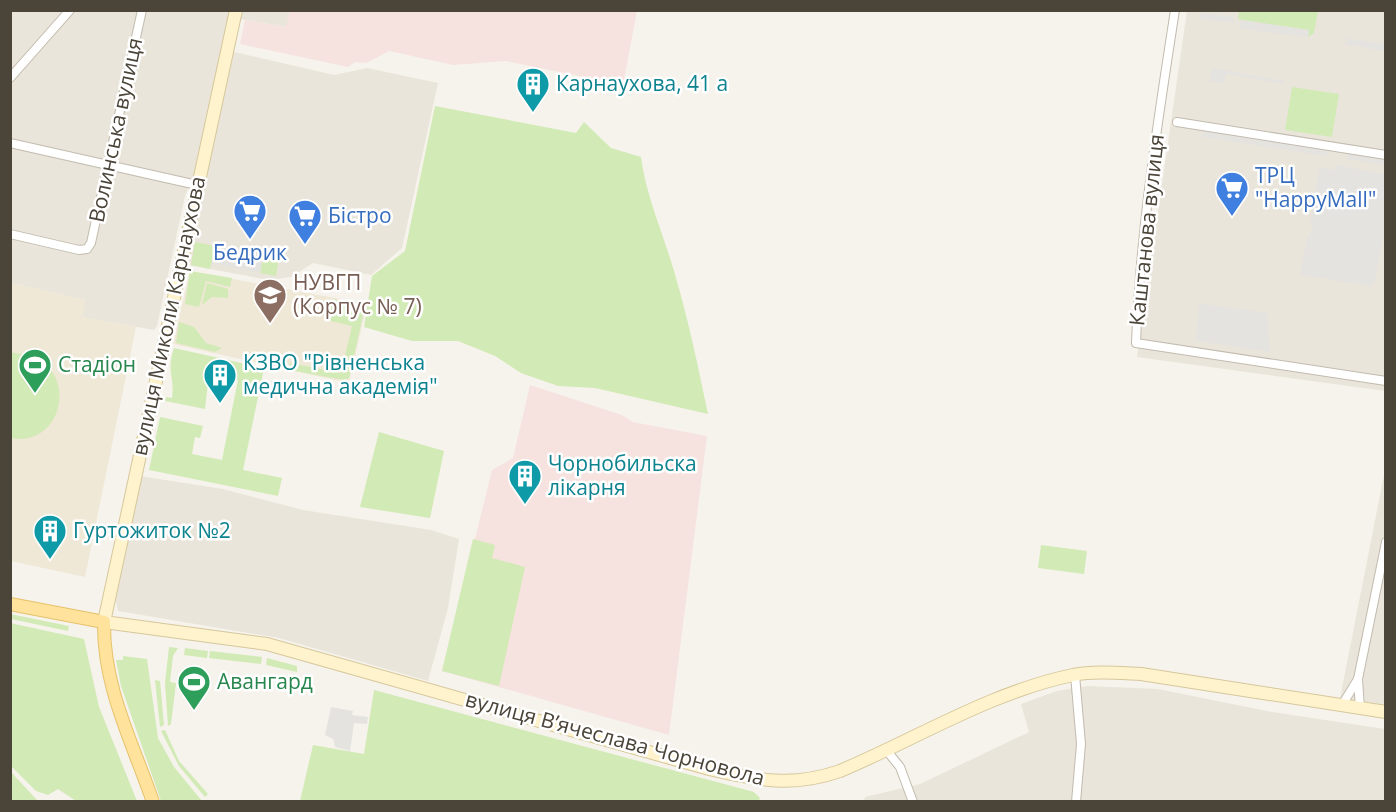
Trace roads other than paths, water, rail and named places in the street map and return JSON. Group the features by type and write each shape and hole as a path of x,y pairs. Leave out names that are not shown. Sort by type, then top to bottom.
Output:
{"main road":[{"name":"вулиця Миколи Карнаухова","path":"104,622 236,10"},
{"name":"вулиця Вʼячеслава Чорновола","path":"10,604 104,622 267,644 709,769 769,782 816,779 887,751 1001,698 1075,675 1106,672 1141,674 1386,712"},
{"path":"104,622 104,644 112,692 153,801"}],"street":[{"path":"10,78 70,10"},
{"name":"Волинська вулиця","path":"10,234 79,250 87,249 91,243 142,10"},
{"name":"Каштанова вулиця","path":"1175,10 1157,129 1138,300 1136,343 1386,381"},
{"path":"1177,122 1386,155"},
{"path":"10,143 197,185"},
{"path":"1360,708 1358,679 1386,542"},
{"path":"1075,675 1081,744 1076,801"},
{"path":"1342,705 1358,679"},
{"path":"887,751 900,767 913,801"}],"place":[{"name":"Карнаухова, 41 а","path":"533,113"},
{"name":"ТРЦ \"HappyMall\"","path":"1232,217"},
{"name":"Бедрик","path":"250,240"},
{"name":"Бістро","path":"305,245"},
{"name":"НУВГП (Корпус № 7)","path":"270,324"},
{"name":"Стадіон","path":"35,394"},
{"name":"КЗВО \"Рівненська медична академія\"","path":"220,404"},
{"name":"Чорнобильска лікарня","path":"525,505"},
{"name":"Гуртожиток №2","path":"50,560"},
{"name":"Авангард","path":"194,711"}]}
